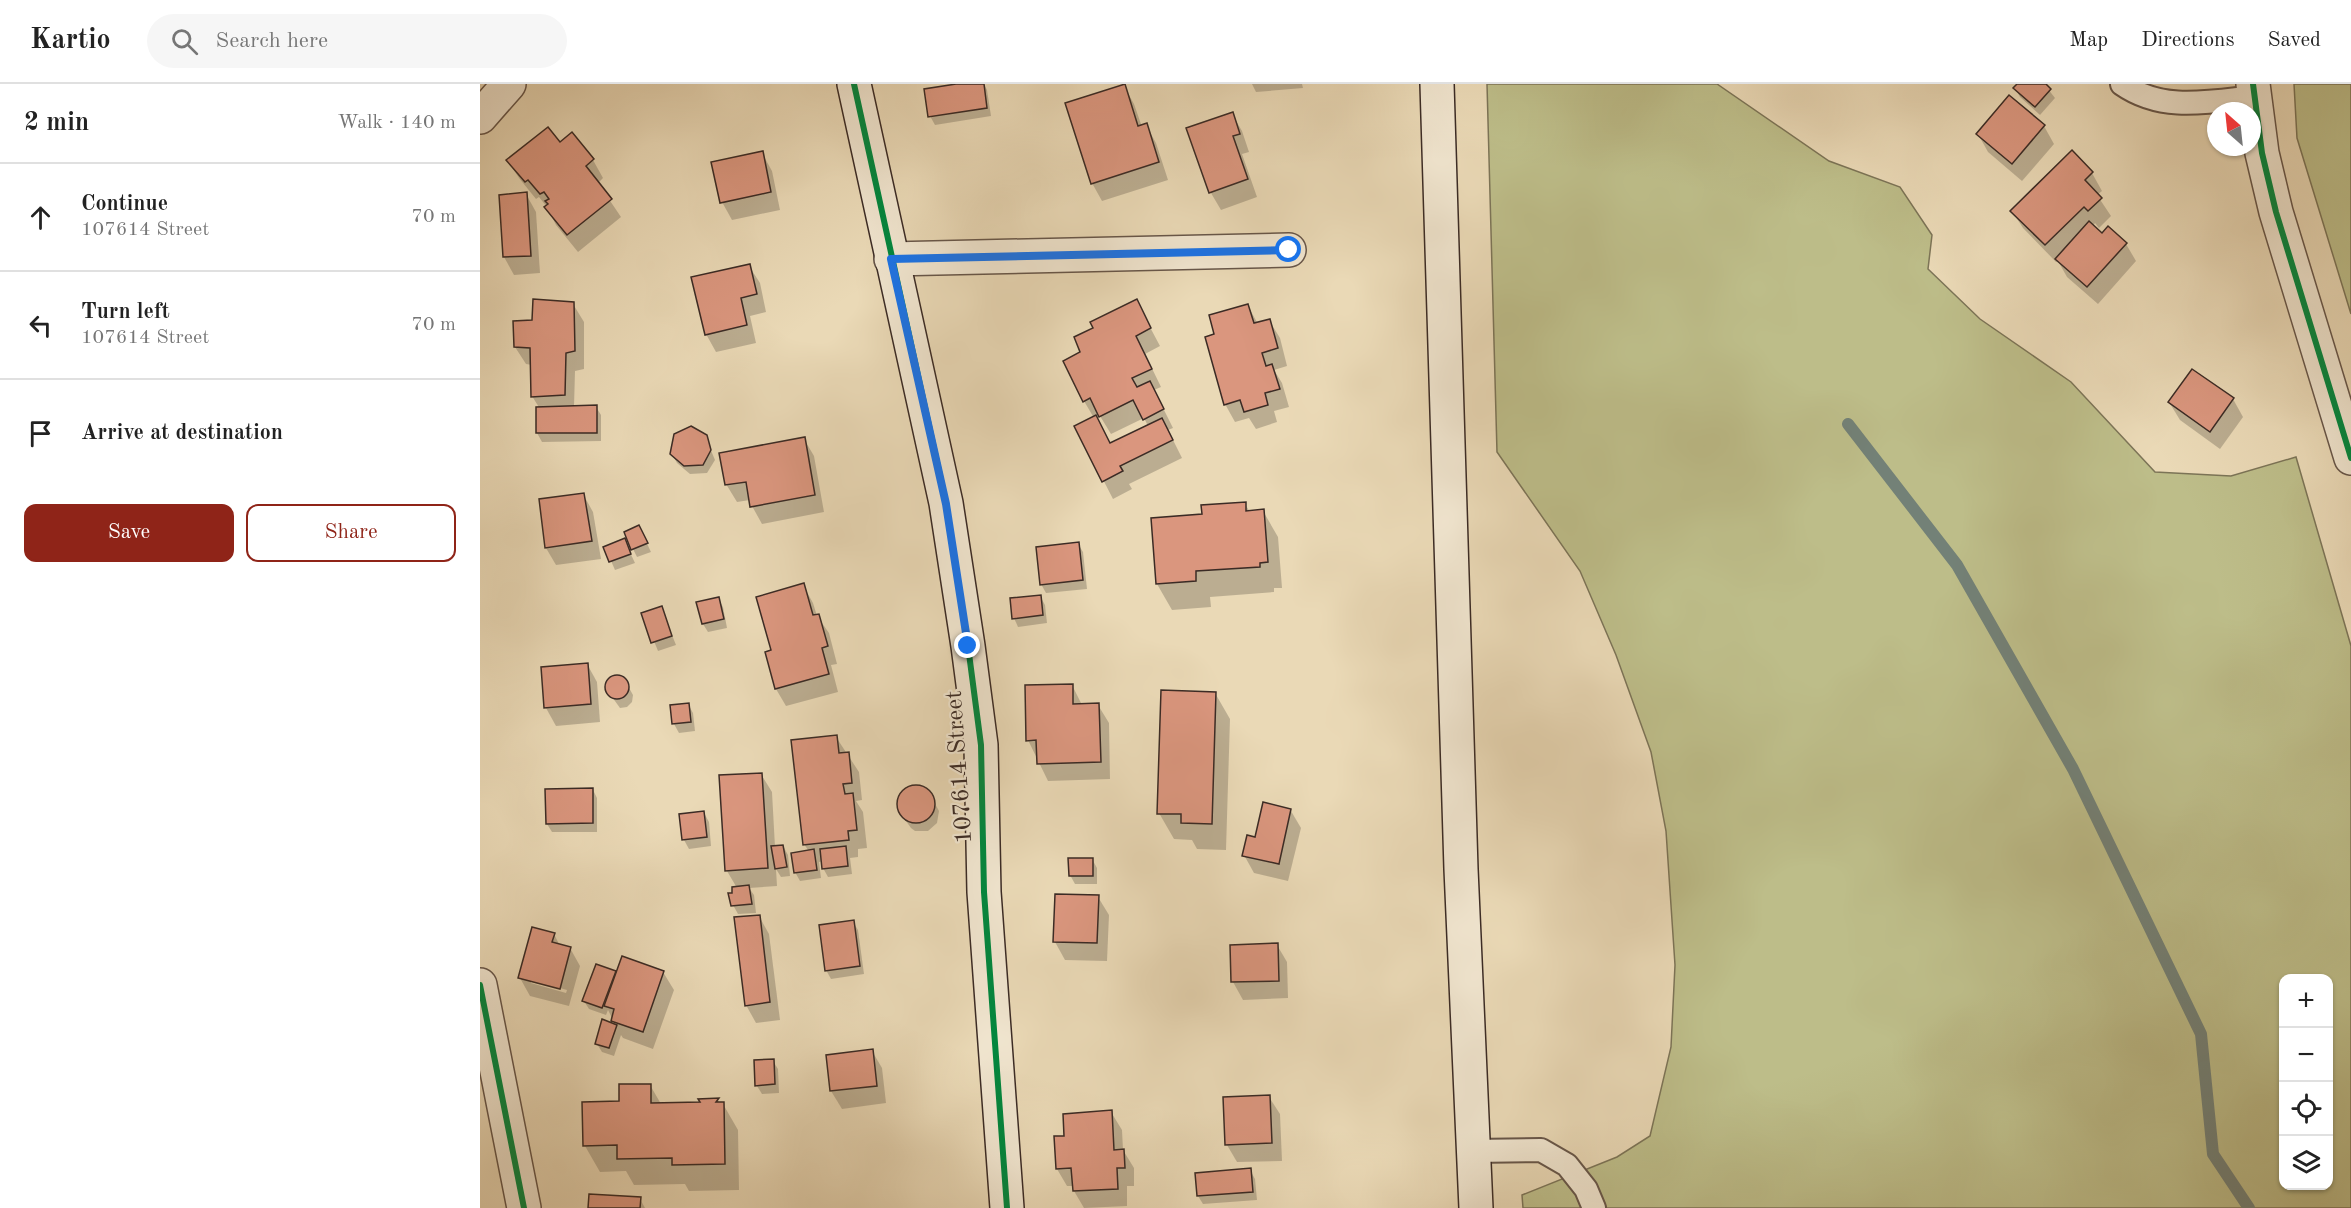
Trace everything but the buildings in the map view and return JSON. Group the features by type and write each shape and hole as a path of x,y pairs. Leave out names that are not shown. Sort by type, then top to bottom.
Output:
{"street":[{"path":"480,117 509,84"},
{"name":"107614 Street","path":"854,84 946,504 981,745 984,892 1007,1208"},
{"path":"1437,84 1461,869 1476,1208"},
{"path":"2253,90 2262,153 2276,212 2351,458"},
{"path":"891,259 1289,250"},
{"path":"480,985 524,1208"}],"lane":[{"path":"2122,84 2138,94 2164,100 2195,103 2253,90"},
{"path":"1473,1151 1541,1150 1567,1165 1586,1189 1594,1208"}],"green space":[{"path":"1487,84 1717,84 1829,161 1900,187 1932,235 1928,269 1980,319 2071,382 2155,472 2231,476 2296,457 2351,646 2351,1208 1523,1208 1522,1195 1617,1157 1650,1136 1671,1047 1675,965 1666,831 1651,752 1616,655 1580,571 1497,452"},
{"path":"2294,84 2351,84 2351,314 2297,138"}],"waterway":[{"path":"1848,424 1957,565 2073,769 2201,1034 2213,1154 2249,1208"}],"cycle path":[{"path":"854,84 946,503 968,646 981,745 984,892 1007,1208"},
{"path":"2253,84 2262,153 2276,212 2351,458"},
{"path":"891,259 1289,250"},
{"path":"480,985 524,1208"}],"route":[{"path":"968,646 946,504 891,259 1289,250"}]}
